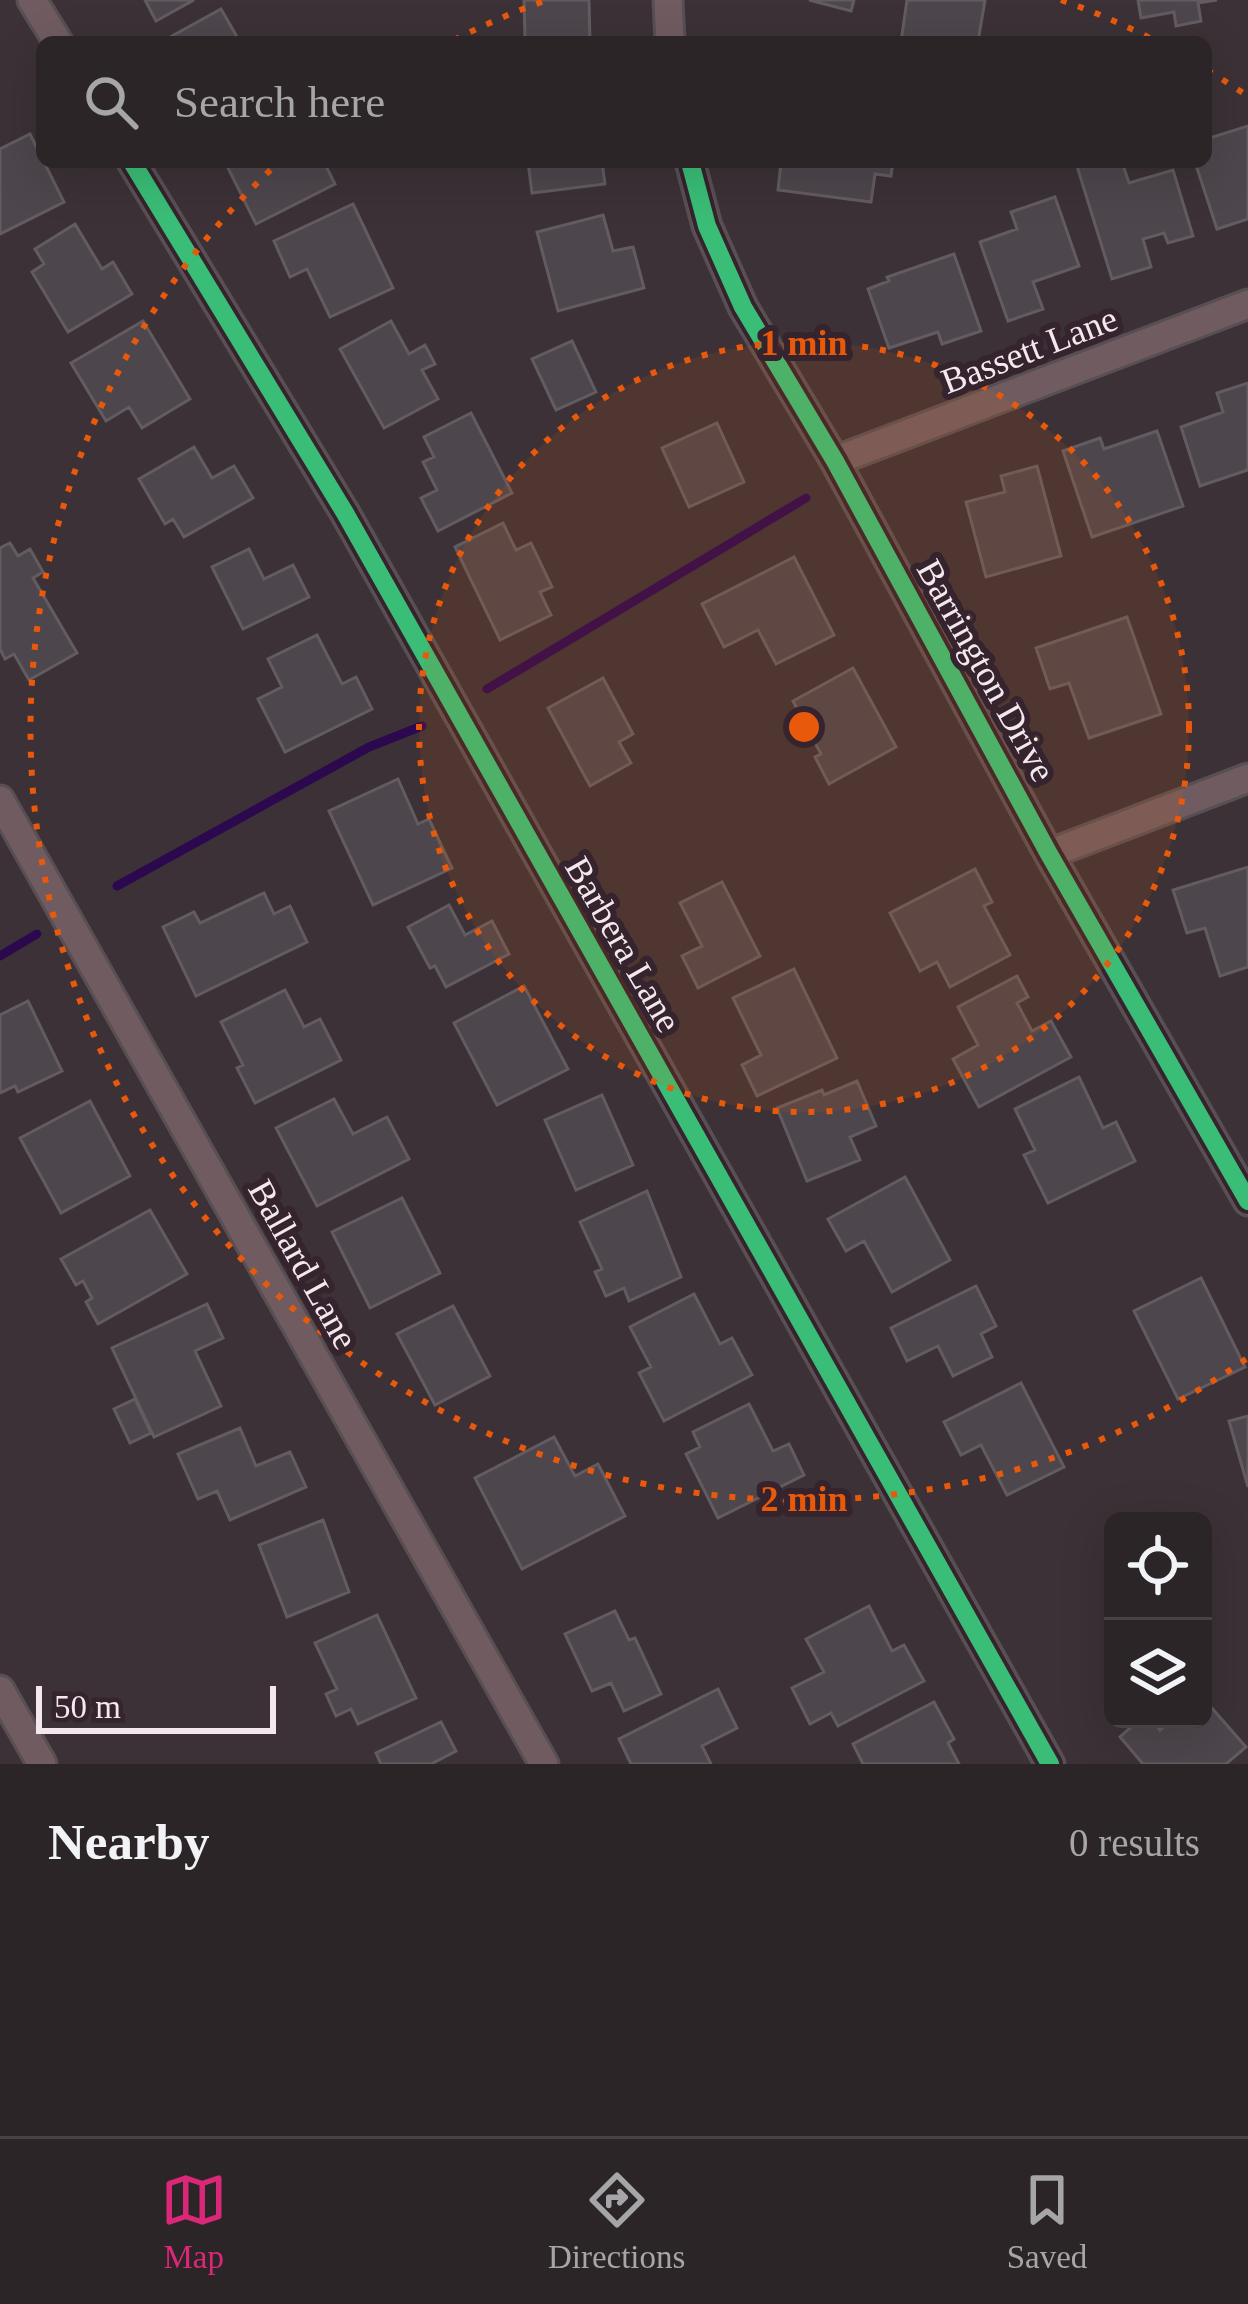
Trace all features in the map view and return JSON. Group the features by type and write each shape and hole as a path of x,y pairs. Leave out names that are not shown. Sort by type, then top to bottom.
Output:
{"street":[{"path":"32,0 54,36"},
{"path":"668,0 670,36"},
{"name":"Barbera Lane","path":"136,168 344,513 1050,1764"},
{"name":"Barrington Drive","path":"692,168 707,226 743,307 835,461 1049,854 1248,1201"},
{"name":"Bassett Lane","path":"835,461 1248,304"},
{"path":"1049,854 1248,778"},
{"name":"Ballard Lane","path":"0,800 544,1764"},
{"path":"0,1690 42,1764"}],"building":[{"path":"145,0 194,0 156,21"},
{"path":"524,0 589,0 590,36 525,36"},
{"path":"809,0 854,0 851,11"},
{"path":"907,0 985,0 979,36 902,36"},
{"path":"1138,0 1217,0 1198,3 1201,21 1176,26 1174,12 1141,18"},
{"path":"221,9 237,36 172,36"},
{"path":"1248,126 1248,219 1217,229 1197,168 1212,168 1212,137"},
{"path":"30,134 36,146 36,168 47,168 64,202 0,234 0,149"},
{"path":"228,168 327,168 335,184 256,224"},
{"path":"529,168 603,168 605,184 532,193"},
{"path":"780,168 892,168 891,176 875,174 871,202 778,190"},
{"path":"1078,168 1124,168 1129,183 1173,170 1193,236 1168,243 1164,233 1143,239 1151,267 1112,279"},
{"path":"1055,197 1079,266 1033,282 1043,309 1008,321 980,242 1017,229 1011,212"},
{"path":"353,204 393,288 330,317 307,269 290,277 274,241"},
{"path":"603,215 613,251 633,247 644,288 558,311 537,232"},
{"path":"75,224 102,269 113,262 132,294 68,332 32,272 44,264 35,249"},
{"path":"954,254 981,331 942,344 938,332 889,348 868,289 889,281 887,277"},
{"path":"143,321 190,399 142,428 129,407 106,421 71,363"},
{"path":"391,321 409,354 425,345 435,364 422,370 438,399 384,428 340,349"},
{"path":"572,341 596,392 556,410 532,359"},
{"path":"1248,383 1248,470 1200,486 1181,427 1223,412 1217,393"},
{"path":"471,413 512,493 438,531 421,498 437,490 423,462 434,457 424,437"},
{"path":"717,423 744,482 689,507 662,448"},
{"path":"1157,431 1183,506 1092,537 1063,451 1100,438 1104,449"},
{"path":"194,447 212,478 234,466 253,498 184,537 173,519 165,524 139,479"},
{"path":"1037,466 1061,556 986,577 966,502 1005,492 1001,476"},
{"path":"503,523 516,550 531,543 552,587 540,592 551,615 500,640 455,547"},
{"path":"10,543 18,556 30,549 43,572 33,578 77,653 29,680 14,654 5,659 0,649 0,548"},
{"path":"249,549 264,579 293,565 309,597 243,629 212,567"},
{"path":"794,557 834,635 776,664 758,630 724,647 702,604"},
{"path":"1127,617 1161,714 1089,738 1069,683 1050,689 1036,648"},
{"path":"317,635 342,684 356,677 372,709 285,752 258,699 282,687 268,659"},
{"path":"853,668 896,747 829,784 815,757 821,754 793,701"},
{"path":"603,678 633,734 619,742 631,763 590,786 548,708"},
{"path":"398,779 418,824 429,819 452,868 373,905 329,811"},
{"path":"1248,867 1248,967 1220,976 1205,928 1187,933 1173,890"},
{"path":"975,869 992,902 984,906 1010,955 950,987 937,962 920,971 890,913"},
{"path":"722,882 760,956 698,988 682,956 702,946 680,903"},
{"path":"264,893 274,914 290,906 307,942 196,996 163,927 194,912 200,923"},
{"path":"449,905 465,935 492,921 509,954 446,987 408,927"},
{"path":"794,969 837,1058 757,1096 742,1065 761,1055 733,998"},
{"path":"1017,976 1028,997 1017,1003 1032,1031 1051,1021 1071,1057 979,1107 953,1059 978,1045 958,1007"},
{"path":"524,986 568,1069 497,1105 454,1023"},
{"path":"285,990 304,1027 320,1019 341,1060 255,1103 237,1068 243,1065 221,1022"},
{"path":"28,1001 62,1071 18,1092 15,1086 0,1093 0,1015"},
{"path":"1079,1077 1103,1128 1116,1122 1135,1161 1048,1203 1024,1155 1035,1150 1015,1109"},
{"path":"857,1081 876,1126 850,1137 860,1160 807,1181 777,1108"},
{"path":"602,1095 633,1165 576,1190 545,1120"},
{"path":"334,1099 353,1134 387,1117 409,1159 317,1206 276,1128"},
{"path":"90,1101 130,1176 61,1213 20,1138"},
{"path":"905,1177 950,1260 892,1292 864,1241 846,1251 828,1219"},
{"path":"647,1191 681,1277 629,1301 624,1288 606,1296 595,1272 602,1269 580,1222"},
{"path":"402,1198 440,1273 370,1308 332,1232"},
{"path":"150,1210 187,1274 98,1324 86,1302 92,1298 83,1281 76,1285 61,1259"},
{"path":"1201,1278 1245,1367 1178,1399 1134,1311"},
{"path":"976,1286 996,1326 981,1334 992,1357 953,1376 938,1346 907,1361 891,1328"},
{"path":"694,1294 720,1344 732,1338 752,1375 664,1421 639,1373 651,1367 630,1327"},
{"path":"207,1304 223,1338 195,1351 221,1406 154,1437 112,1348"},
{"path":"453,1306 490,1376 435,1405 397,1334"},
{"path":"1021,1383 1064,1467 1007,1495 981,1445 961,1455 944,1422"},
{"path":"135,1399 151,1433 130,1443 114,1409"},
{"path":"749,1404 773,1451 789,1444 804,1475 718,1518 686,1454 700,1447 693,1432"},
{"path":"1248,1416 1248,1487 1229,1421"},
{"path":"240,1428 256,1466 290,1452 306,1487 230,1520 217,1491 198,1499 178,1454"},
{"path":"554,1437 575,1476 598,1464 625,1516 522,1569 475,1478"},
{"path":"323,1520 349,1592 287,1617 259,1545"},
{"path":"869,1606 892,1651 904,1645 924,1681 838,1726 831,1713 810,1724 792,1688 824,1672 806,1639"},
{"path":"615,1611 629,1640 635,1638 661,1694 624,1711 611,1683 592,1691 565,1634"},
{"path":"377,1615 416,1698 358,1724 351,1709 336,1716 326,1694 337,1689 315,1643"},
{"path":"718,1689 737,1728 702,1746 711,1764 631,1764 619,1739"},
{"path":"934,1702 954,1739 948,1743 959,1764 863,1764 853,1744"},
{"path":"1212,1708 1246,1747 1226,1764 1143,1764 1120,1737 1130,1728 1212,1728"},
{"path":"441,1722 456,1751 431,1764 381,1764 376,1753"}],"waterway":[{"path":"487,689 806,498"},
{"path":"117,886 369,747 422,726"},
{"path":"0,956 37,934"}],"cycle path":[{"path":"136,168 345,513 1050,1764"},
{"path":"692,168 707,226 743,307 835,461 1049,854 1248,1201"}]}
